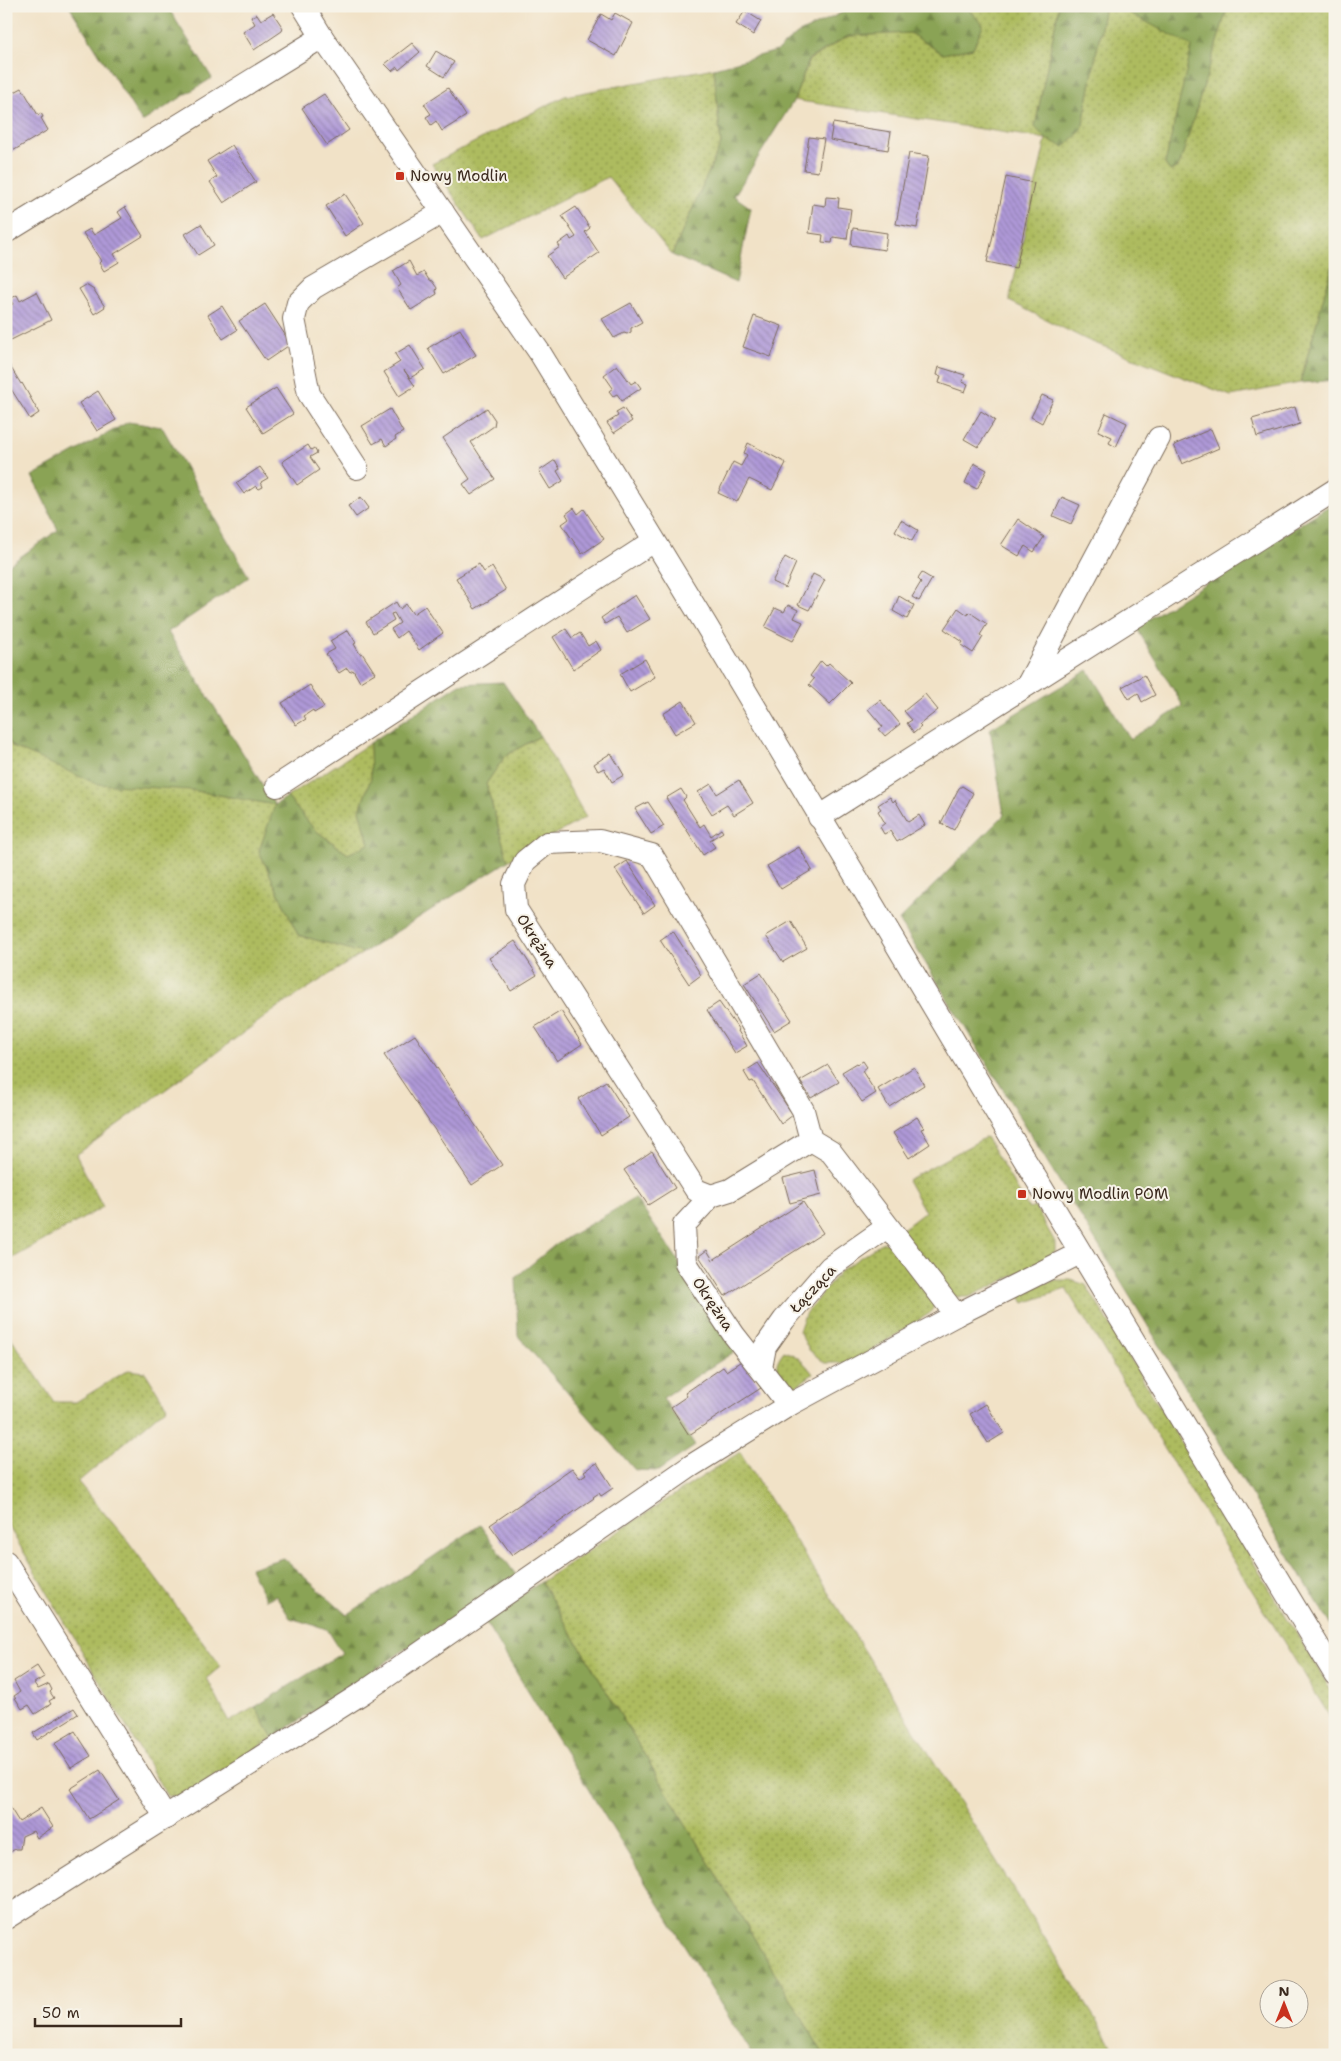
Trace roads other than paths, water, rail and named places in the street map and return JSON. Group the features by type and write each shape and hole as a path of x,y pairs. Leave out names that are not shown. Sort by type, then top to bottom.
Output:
{"street":[{"path":"303,6 322,37 540,353 1335,1674"},
{"path":"6,232 322,37"},
{"path":"357,468 309,394 294,318 298,303 313,288 443,212"},
{"path":"1028,685 1159,438"},
{"path":"820,817 1335,490"},
{"path":"277,786 654,541"},
{"name":"Okrężna","path":"711,1196 696,1190 516,909 514,884 525,861 547,843 600,841 652,856 803,1110 812,1140 730,1190 711,1196 684,1225 686,1263 734,1335 789,1405"},
{"path":"812,1140 831,1152 956,1315"},
{"name":"Łącząca","path":"761,1368 765,1347 784,1320 830,1267 887,1227"},
{"path":"6,1918 364,1692 691,1466 789,1405 956,1315 1080,1253"},
{"path":"6,1562 166,1818"}],"place":[{"name":"Nowy Modlin","path":"400,176"},
{"name":"Nowy Modlin POM","path":"1022,1194"}]}
